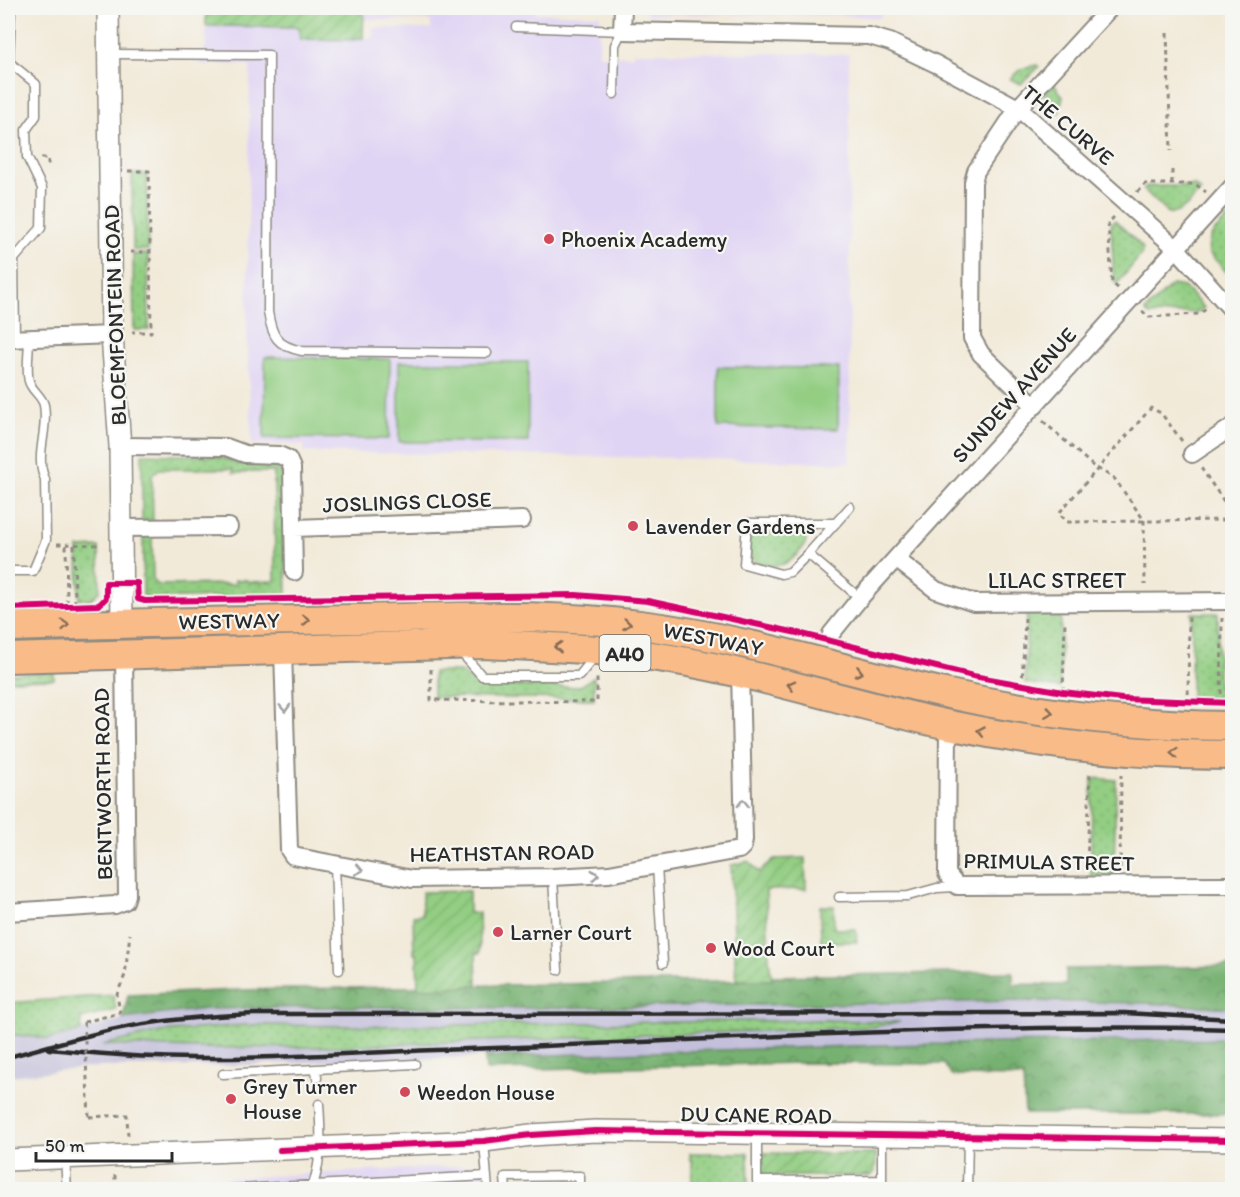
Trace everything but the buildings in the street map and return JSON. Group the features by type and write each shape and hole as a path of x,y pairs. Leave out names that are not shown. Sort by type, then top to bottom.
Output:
{"highway":[{"name":"WESTWAY","path":"8,627 499,616 575,618 703,634 942,693 1048,712 1169,725 1227,715"},
{"name":"WESTWAY","path":"8,658 454,645 535,646 598,660 672,660 740,672 948,725 1020,738 1094,748 1233,755"}],"street":[{"name":"BLOEMFONTEIN ROAD","path":"108,8 122,334 120,446 122,623"},
{"path":"622,31 623,8"},
{"path":"1033,408 981,354 972,338 973,182 976,171 1018,108 1110,8"},
{"name":"THE CURVE","path":"622,31 869,36 890,42 1018,108 1177,249 1227,303"},
{"name":"SUNDEW AVENUE","path":"831,634 860,598 1233,187"},
{"path":"17,339 122,334"},
{"path":"1192,454 1233,427"},
{"name":"JOSLINGS CLOSE","path":"120,446 226,447 245,454 279,455 288,459 292,468 294,572"},
{"name":"JOSLINGS CLOSE","path":"294,528 522,520"},
{"path":"121,528 229,527"},
{"name":"LILAC STREET","path":"896,559 936,590 974,603 1227,601"},
{"name":"HEATHSTAN ROAD","path":"283,650 289,850 293,856 412,879 609,874 739,850 743,846 740,672"},
{"name":"BENTWORTH ROAD","path":"8,912 115,905 125,901 127,896 124,655"},
{"name":"PRIMULA STREET","path":"948,725 947,874 957,886 1233,885"},
{"name":"DU CANE ROAD","path":"8,1160 484,1141 595,1131 1233,1140"}],"lane":[{"path":"8,571 33,571 46,540 45,479 41,463 44,403 29,382 17,339 14,259 41,228 42,188 27,157 26,130 36,116 36,84 9,62 11,8"},
{"path":"516,27 622,31 615,45 614,94"},
{"path":"109,54 269,55 268,312 275,338 288,348 303,351 487,353"},
{"path":"836,523 747,523 744,564 781,574 790,572 808,554 836,523 850,507"},
{"path":"808,554 860,598"},
{"path":"335,865 339,969"},
{"path":"657,866 663,963"},
{"path":"554,877 558,970"},
{"path":"839,897 908,896 937,888 957,886"},
{"path":"223,1074 317,1074 415,1064"},
{"path":"313,1185 321,1148 319,1104"},
{"path":"757,1133 757,1181 882,1180 882,1135"},
{"path":"967,1190 968,1136"},
{"path":"484,1141 488,1190"},
{"path":"65,1157 67,1190"},
{"path":"218,1190 487,1176"},
{"path":"506,1190 506,1177 580,1176 580,1190"}],"path":[{"path":"1167,33 1171,151"},
{"path":"1172,170 1172,184"},
{"path":"122,334 151,332 149,171 129,171"},
{"path":"1219,202 1195,183 1145,184 1108,223 1112,283 1149,317 1199,314 1227,303"},
{"path":"130,252 150,252"},
{"path":"1033,408 1096,468 1114,478 1144,520 1145,581"},
{"path":"1151,408 1161,413 1192,454 1233,514 1228,520 1067,522 1059,513 1096,468 1151,408"},
{"path":"55,544 93,545"},
{"path":"66,544 67,606"},
{"path":"74,545 75,606"},
{"path":"1227,601 1227,715"},
{"path":"1188,702 1189,602"},
{"path":"1022,685 1025,609"},
{"path":"1063,692 1065,619"},
{"path":"431,669 430,700 597,702 598,660"},
{"path":"1087,877 1090,773"},
{"path":"1119,876 1121,775"},
{"path":"128,1131 127,1115 89,1117 84,1022 120,1013 117,994 125,975 130,934"},
{"path":"114,1167 115,1188 131,1187 131,1190"}],"shaded area":[{"name":"Phoenix Academy","path":"364,8 535,8 535,13 600,15 599,55 633,56 633,52 849,54 850,463 304,452 304,445 252,444 247,334 250,65 199,64 206,45 206,26 300,27 300,39 373,38 373,28 431,29 431,21 364,19"},
{"path":"642,8 883,8 880,18 844,15 648,14"},
{"path":"1024,1001 1144,1003 1232,1008 1232,1039 887,1045 223,1066 97,1067 8,1076 8,1034 50,1039 123,1019 205,1009 541,1008"},
{"path":"486,1165 488,1190 8,1190 8,1189"}],"green space":[{"path":"206,8 364,8 363,38 354,38 354,40 300,39 299,27 206,26"},
{"path":"1037,65 1039,67 1021,84 1010,79 1022,69"},
{"path":"1054,84 1063,97 1059,113 1049,105 1045,97 1045,93"},
{"path":"132,174 147,174 148,250 133,250"},
{"path":"1146,186 1195,186 1201,191 1178,212 1168,213 1143,189"},
{"path":"1228,218 1232,222 1232,278 1209,253 1209,242 1213,233"},
{"path":"1115,220 1143,248 1141,255 1117,284 1114,282 1111,224"},
{"path":"133,254 148,254 149,330 134,330"},
{"path":"1172,285 1184,287 1204,308 1199,312 1149,315 1145,311"},
{"path":"265,357 390,359 389,439 264,438"},
{"path":"399,362 528,362 528,442 399,442"},
{"path":"718,367 839,368 838,429 718,427"},
{"path":"142,454 216,456 238,463 278,469 284,478 287,595 148,599 143,595 143,536 152,535 153,580 158,585 235,584 235,580 275,581 274,472 233,473 233,469 159,469 152,475 153,521 142,521"},
{"path":"757,533 799,533 805,537 806,542 790,560 783,564 766,565 756,562 748,552 749,540"},
{"path":"99,547 100,591 90,600 79,599 78,548"},
{"path":"1027,612 1061,612 1060,688 1025,683"},
{"path":"1192,613 1218,613 1218,698 1191,698"},
{"path":"54,672 54,679 8,680 8,674"},
{"path":"433,672 461,672 481,685 573,687 582,685 594,677 594,699 433,697"},
{"path":"1092,778 1116,780 1114,875 1091,876"},
{"path":"805,858 806,889 766,890 772,980 736,980 731,865 749,861 759,872 774,859"},
{"path":"469,891 469,913 479,913 480,953 476,953 477,986 418,988 413,916 422,915 422,892"},
{"path":"820,906 834,906 834,929 856,929 857,942 821,942"},
{"path":"1232,966 1232,1008 1144,1003 1024,1001 541,1008 330,1007 205,1009 123,1019 128,995 238,990 771,980 771,976 1013,972 1013,984 1066,985 1066,969"},
{"path":"113,995 116,1010 81,1019 81,1031 50,1039 8,1034 8,1003"},
{"path":"825,1020 900,1022 872,1027 313,1047 199,1048 103,1045 161,1032 245,1025 366,1026"},
{"path":"1232,1039 1232,1114 1025,1114 1023,1077 952,1076 944,1064 802,1063 486,1070 485,1057 887,1045"},
{"path":"690,1153 748,1153 749,1189 692,1189"},
{"path":"761,1153 876,1154 875,1171 871,1176 766,1176 761,1171"}],"railway":[{"path":"8,1057 111,1030 182,1019 254,1014 1125,1013 1232,1019"},
{"path":"49,1049 143,1056 226,1058 934,1030 1232,1029"}],"cycle path":[{"path":"8,608 99,605 106,598 106,583 137,583 138,599 145,601 576,595 648,601 802,634 973,676 1063,692 1122,699 1232,703"},
{"path":"280,1150 484,1141 595,1131 1232,1140"}],"place":[{"name":"Phoenix Academy","path":"549,239"},
{"name":"Lavender Gardens","path":"633,526"},
{"name":"Larner Court","path":"498,932"},
{"name":"Wood Court","path":"711,948"},
{"name":"Weedon House","path":"405,1092"},
{"name":"Grey Turner House","path":"231,1099"}]}
